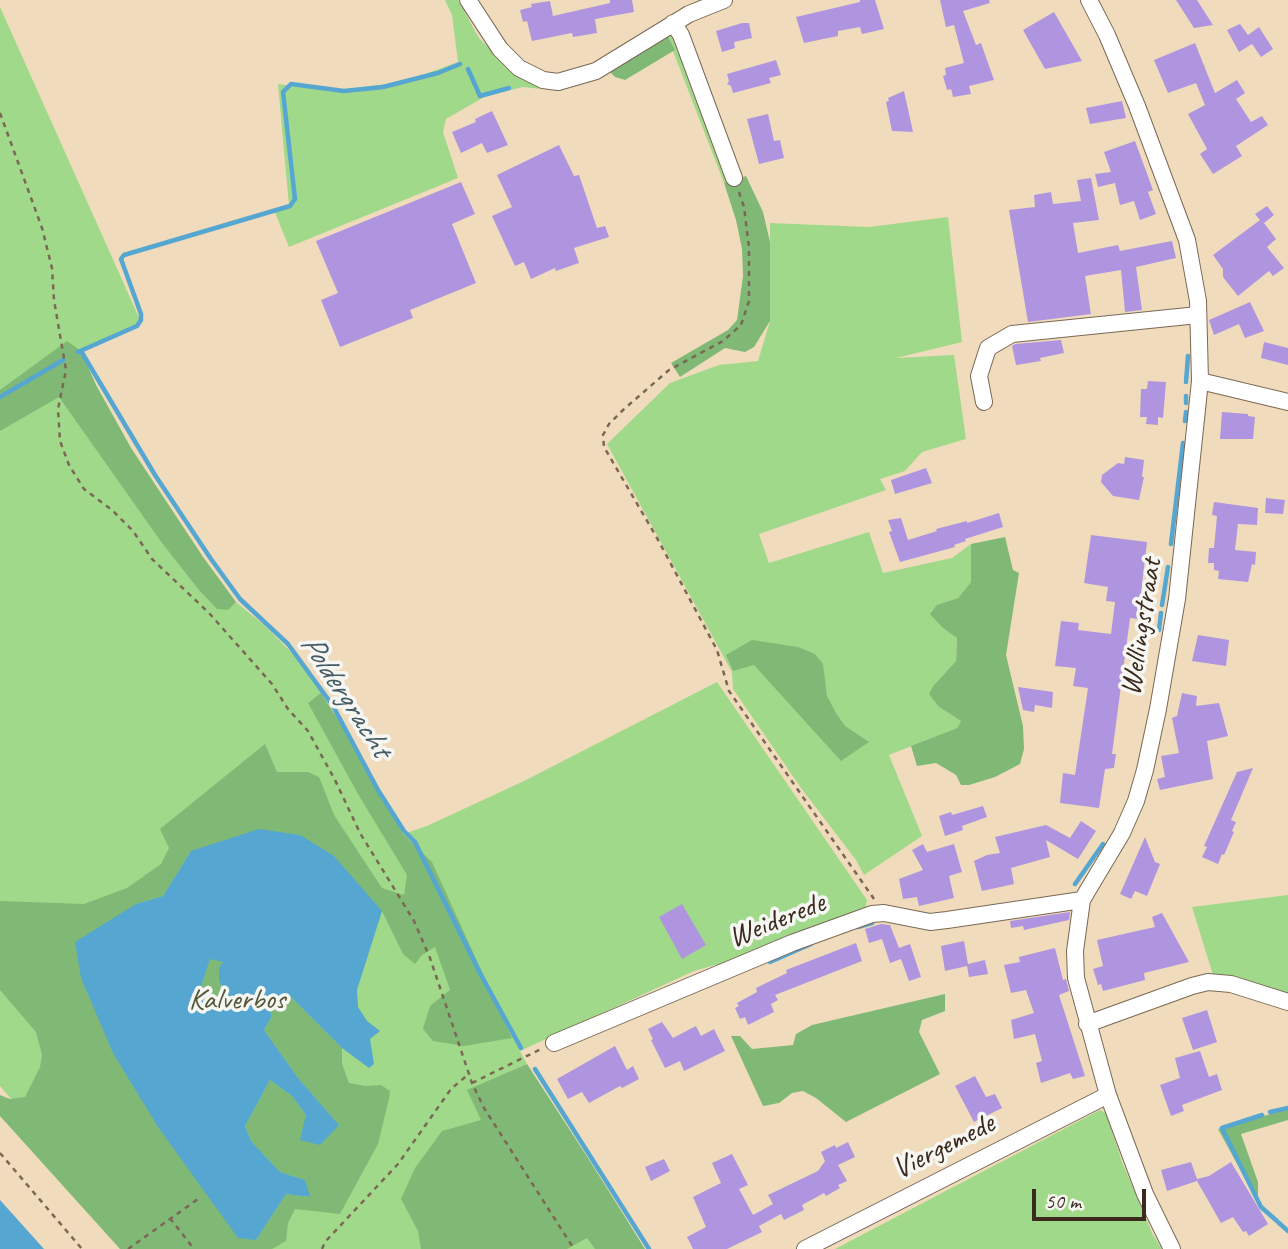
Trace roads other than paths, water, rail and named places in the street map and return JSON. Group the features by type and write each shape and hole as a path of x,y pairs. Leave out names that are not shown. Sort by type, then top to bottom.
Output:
{"street":[{"path":"468,0 500,49 519,68 543,80 558,82 596,71 673,23 724,0"},
{"name":"Wellingstraat","path":"1089,0 1137,106 1187,240 1199,315 1200,381 1177,599 1145,770 1136,801 1122,833 1082,900 1075,951 1076,978 1108,1094 1145,1194 1172,1249"},
{"path":"673,23 681,35 734,178"},
{"path":"984,402 979,376 988,348 1012,334 1199,315"},
{"path":"1200,381 1288,402"},
{"name":"Weiderede","path":"554,1043 792,943 872,914 884,913 930,922 1082,900"},
{"path":"1087,1024 1208,982 1231,984 1288,1002"},
{"name":"Viergemede","path":"805,1249 1108,1094"}],"water":[{"path":"259,829 300,835 334,856 382,911 357,990 358,1007 367,1021 380,1031 370,1039 374,1064 369,1068 342,1048 290,996 268,1006 272,1016 264,1030 298,1078 339,1125 320,1145 300,1140 306,1115 292,1096 270,1080 245,1126 251,1141 280,1172 305,1180 310,1197 286,1194 256,1240 238,1238 158,1127 113,1053 81,978 75,942 136,904 163,896 191,851","holes":["210,959 223,962 219,968 219,981 230,999 205,1005 199,993"]},
{"path":"0,1200 44,1249 0,1249"}],"waterway":[{"path":"78,352 137,326 141,320 121,259 124,255 290,206 295,199 283,92 291,84 344,91 383,87 438,73 460,64"},
{"path":"468,69 480,96 509,88"},
{"name":"Poldergracht","path":"81,351 155,475 211,559 240,599 288,644 333,706 378,790 404,831 415,842 481,975 521,1048"},
{"path":"1186,382 1188,356"},
{"path":"0,397 63,360"},
{"path":"1186,396 1186,403"},
{"path":"1185,421 1186,412"},
{"path":"1171,544 1183,443"},
{"path":"1162,605 1168,567"},
{"path":"1159,630 1161,613"},
{"path":"1075,884 1103,844"},
{"path":"858,927 872,923"},
{"path":"770,962 811,944"},
{"name":"Poldergracht","path":"535,1069 649,1249"},
{"path":"1270,1112 1288,1108"},
{"path":"1262,1115 1222,1128 1261,1207 1277,1221"},
{"path":"1279,1223 1288,1231"}],"park label":[{"name":"Kalverbos","path":"237,1000"}]}
